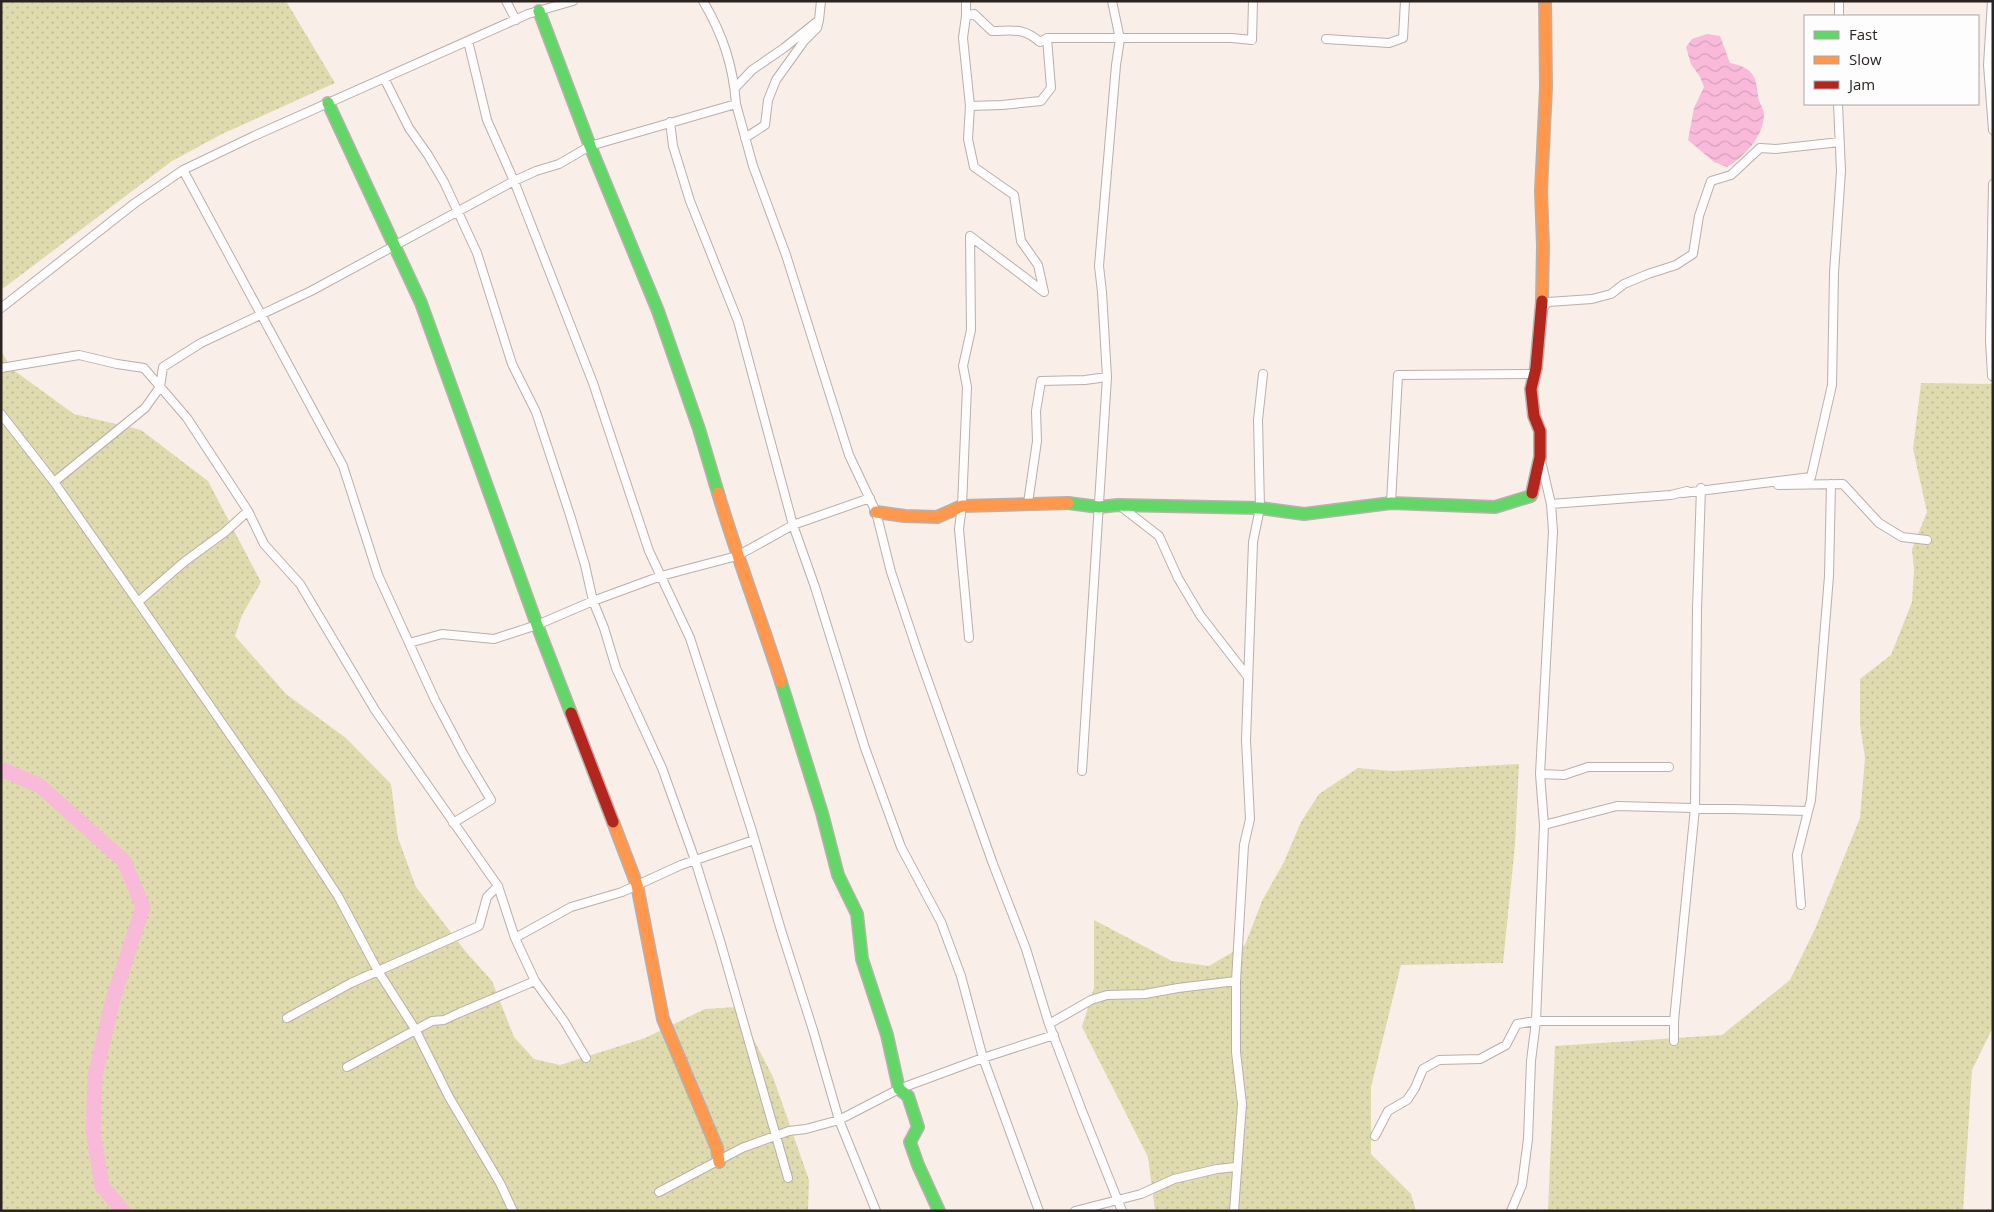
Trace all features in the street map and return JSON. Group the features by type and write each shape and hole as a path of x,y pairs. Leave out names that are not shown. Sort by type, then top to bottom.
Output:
{"street":[{"path":"506,1 516,20"},
{"path":"1,308 135,203 183,170 328,103 516,20 573,1"},
{"path":"703,1 718,27 734,79 736,104 753,166 786,256 849,455 876,512 891,572 918,654 993,864 1026,949 1049,1024 1122,1211"},
{"path":"745,138 765,125 768,100 776,80 804,41 817,28 822,1"},
{"path":"966,1 963,38 970,106 968,139 974,167 1014,195 1021,241 1038,265 1044,292 970,236 971,330 963,366 968,387 962,506 959,529 969,638"},
{"path":"1082,771 1107,377 1099,266 1116,65 1120,39 1112,1"},
{"path":"966,16 974,14 992,31 1030,33 1040,42 1047,38 1086,37 1120,39 1232,38 1252,40 1254,1"},
{"path":"1326,39 1389,44 1403,38 1405,1"},
{"path":"876,512 905,516 937,517 962,506 1071,503 1099,507 1118,505 1260,508 1304,514 1391,503 1495,507 1531,496 1540,457 1540,431 1534,416 1531,389 1542,302 1543,246 1541,191 1546,87 1545,1"},
{"path":"1838,15 1839,1"},
{"path":"1992,1 1988,65 1993,130"},
{"path":"539,11 590,146 658,311 699,429 737,556 766,635 822,813 838,875 857,914 862,959 888,1034 899,1089 908,1096 918,1128 910,1142 918,1165 939,1211"},
{"path":"735,88 752,70 784,48 818,20"},
{"path":"970,106 1041,101 1051,88 1047,38"},
{"path":"468,41 487,120 514,181 594,383 649,551 690,638 813,1030 839,1120 876,1211"},
{"path":"384,78 409,128 440,175 477,253 512,364 536,412 575,531 593,601 604,628 616,668 662,768 695,860 724,953 788,1178"},
{"path":"328,103 421,303 444,362 537,625 637,885 663,1019 717,1148 719,1162"},
{"path":"54,482 146,408 160,387 163,366 201,343 311,291 514,181 558,164 590,146 736,104"},
{"path":"1682,493 1811,476 1832,385 1834,273 1841,171 1838,105"},
{"path":"670,122 673,146 690,201 738,321 793,525 815,587 865,748 901,847 941,922 961,976 983,1058 1038,1211"},
{"path":"1543,308 1548,302 1592,299 1612,294 1624,284 1648,274 1676,266 1693,254 1699,216 1711,181 1731,175 1760,148 1776,149 1840,142"},
{"path":"183,170 343,466 378,576 435,700 490,800 453,823"},
{"path":"1992,376 1990,340 1993,184"},
{"path":"1,368 80,355 144,368 187,418 248,511 264,544 300,584 375,710 498,886 516,938 535,980 564,1021 586,1058"},
{"path":"1234,1211 1242,1104 1236,1052 1236,981 1244,846 1250,819 1246,740 1253,542 1260,508 1258,420 1263,374"},
{"path":"1391,503 1398,375 1534,374"},
{"path":"1028,503 1037,441 1036,411 1041,381 1085,380 1107,377"},
{"path":"1,414 54,482 138,602 285,815 338,896 378,971 415,1029 449,1097 486,1159 513,1211"},
{"path":"1511,1211 1522,1184 1528,1139 1531,1061 1536,1021 1544,825 1540,774 1553,532 1551,504 1540,457"},
{"path":"1801,906 1797,855 1811,800 1829,576 1831,484"},
{"path":"1551,504 1671,495 1707,486 1843,484 1879,524 1902,537 1927,540"},
{"path":"1674,1042 1674,1021 1695,808 1700,488"},
{"path":"409,643 442,634 494,639 537,625 593,601 661,576 737,556 793,525 870,498"},
{"path":"1118,505 1159,536 1178,578 1200,615 1248,677"},
{"path":"138,602 184,562 225,532 248,511"},
{"path":"1540,774 1564,775 1588,767 1669,767"},
{"path":"1544,825 1617,806 1808,811"},
{"path":"516,938 571,907 622,892 681,865 754,840"},
{"path":"287,1018 378,971 479,926 487,897 498,886"},
{"path":"347,1067 432,1021 444,1020 535,980"},
{"path":"1049,1024 1091,1000 1107,996 1145,994 1236,981"},
{"path":"1376,1136 1388,1110 1407,1100 1415,1088 1422,1068 1439,1060 1480,1060 1506,1045 1517,1024 1536,1021 1674,1021"},
{"path":"659,1192 719,1162 742,1148 789,1131 806,1129 839,1120 899,1089 983,1058 1054,1035"},
{"path":"1075,1211 1141,1194 1174,1178 1217,1169 1236,1168"}],"shaded area":[{"path":"1,1 286,1 335,83 222,134 172,161 1,290"},
{"path":"1,351 12,369 74,414 141,430 208,481 261,582 242,615 235,636 286,694 346,738 391,784 398,838 416,887 466,952 492,981 514,1037 534,1059 560,1065 645,1038 705,1009 737,1007 773,1077 809,1180 808,1211 1,1211"},
{"path":"1921,383 1993,384 1993,1027 1972,1070 1963,1211 1548,1211 1555,1046 1722,1035 1790,980 1815,929 1860,818 1865,758 1860,725 1860,679 1891,655 1912,602 1914,570 1912,549 1927,512 1913,449"},
{"path":"1519,764 1515,845 1503,963 1401,965 1371,1087 1371,1154 1411,1194 1416,1211 1155,1211 1148,1157 1082,1027 1094,988 1094,920 1172,961 1209,966 1245,945 1262,901 1284,862 1301,822 1319,794 1358,768 1392,771"}],"water":[{"path":"1707,34 1720,36 1730,63 1743,67 1751,73 1756,83 1764,113 1763,123 1757,138 1746,152 1727,167 1714,162 1688,140 1694,108 1704,87 1691,64 1686,47 1692,39"}],"waterway":[{"path":"1,769 40,786 124,861 143,907 113,999 95,1076 93,1131 102,1186 123,1211"}],"traffic: fast":[{"path":"539,11 590,146 658,311 699,429 718,493"},
{"path":"328,103 421,303 537,625 571,713"},
{"path":"1068,503 1099,507 1118,505 1260,508 1304,514 1391,503 1495,507 1531,496 1532,493"},
{"path":"781,682 822,813 838,875 857,914 862,959 887,1035 899,1089 908,1096 918,1127 910,1142 918,1165 939,1211"}],"traffic: slow":[{"path":"1542,301 1541,191 1546,87 1545,1"},
{"path":"718,493 781,682"},
{"path":"876,512 905,516 937,517 962,506 1068,503"},
{"path":"613,822 637,885 663,1019 717,1148 719,1162"}],"traffic: jam":[{"path":"1532,493 1540,457 1540,431 1534,416 1531,389 1536,368 1542,301"},
{"path":"571,713 613,822"}]}
